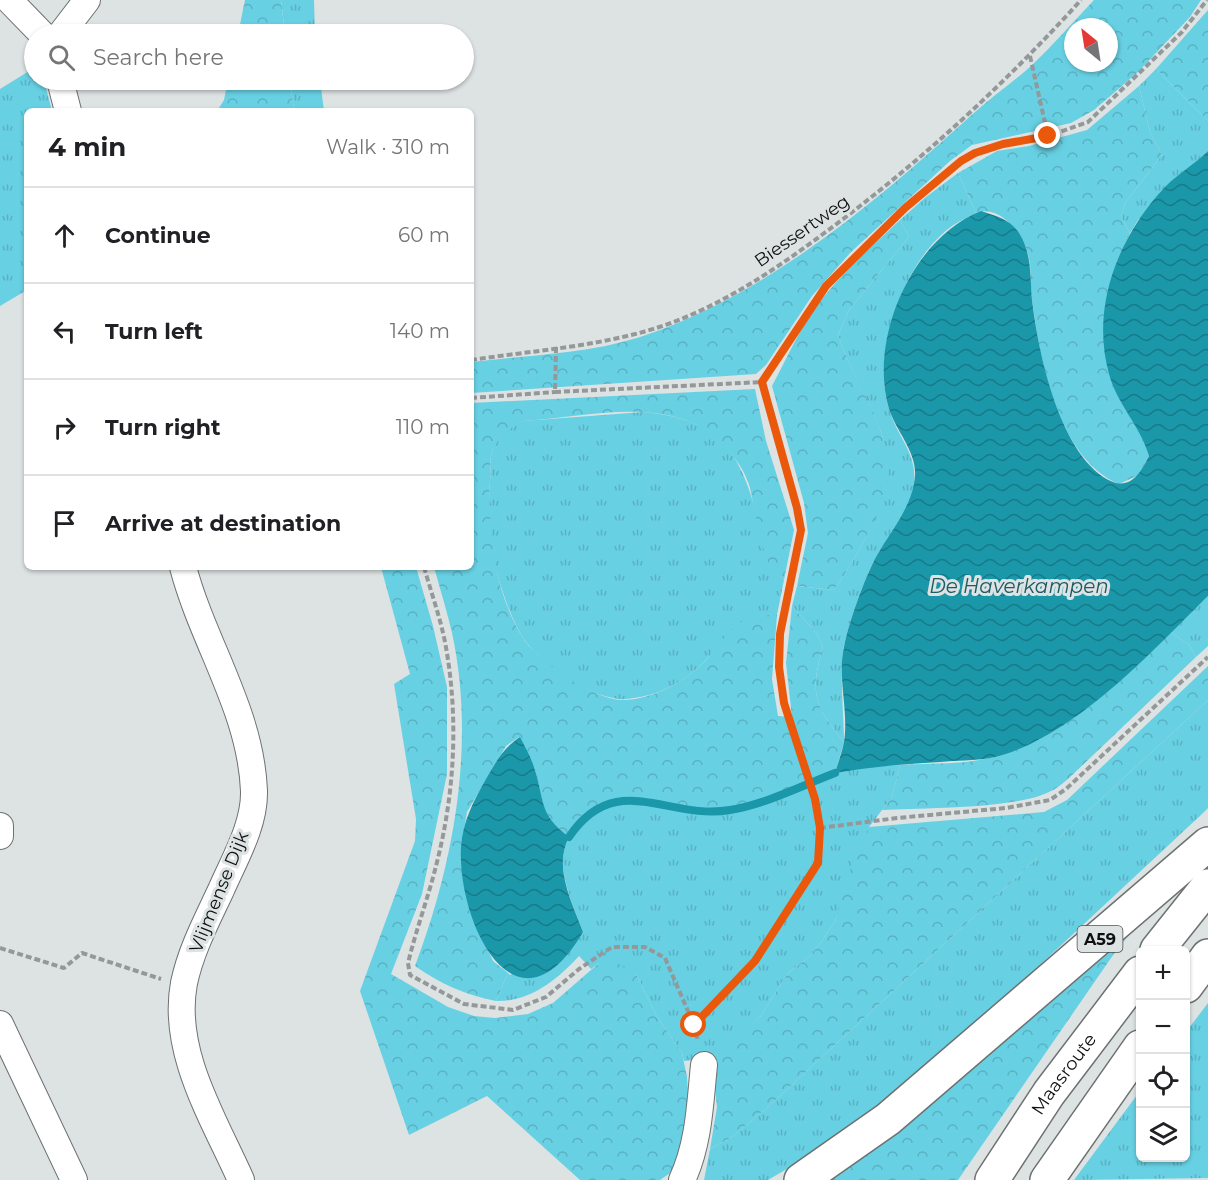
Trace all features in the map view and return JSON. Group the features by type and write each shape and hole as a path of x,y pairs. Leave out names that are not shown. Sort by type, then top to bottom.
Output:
{"highway":[{"name":"A59","path":"801,1180 896,1112 1208,844"},
{"path":"1161,946 1208,886"},
{"path":"1190,979 1208,956"},
{"name":"Maasroute","path":"992,1180 1049,1093 1136,978"},
{"path":"1047,1180 1136,1053"}],"street":[{"path":"9,0 32,24"},
{"path":"69,24 87,0"},
{"path":"63,90 67,108"},
{"name":"Vlijmense Dijk","path":"184,570 192,600 233,695 250,753 254,794 245,833 193,952 184,984 181,1022 191,1068 241,1180"},
{"path":"0,826 0,836"},
{"path":"0,1024 74,1180"},
{"path":"682,1180 690,1164 699,1120 704,1065"}],"path":[{"name":"Biessertweg","path":"474,360 619,338 670,323 720,302 786,262 857,210 946,136 1030,56 1081,0"},
{"path":"425,570 445,641 453,696 453,765 447,815 436,866 408,963 410,975 464,1004 513,1010 546,997 579,969 612,947 645,947 665,958 694,1025 755,961 818,863 820,828 815,799 784,703 779,667 780,634 801,530 762,382 826,286 905,208 961,161 975,153 1003,144 1048,136 1088,122 1182,32 1207,0"},
{"path":"1030,56 1048,136"},
{"path":"555,392 556,347"},
{"path":"474,398 762,382"},
{"path":"820,828 1006,808 1050,800 1066,789 1208,657"},
{"path":"0,948 64,968 82,953 184,984"}],"green space":[{"path":"245,0 281,0 284,24 240,24"},
{"path":"281,0 314,0 315,24 284,24"},
{"path":"1094,0 1201,0 1190,17 1137,73 1094,110 1071,123 972,145 950,161 851,252 812,296 766,365 756,374 474,393 474,362 582,350 646,335 692,317 779,269 861,210 1031,66 1064,32 1064,72 1118,72 1118,18 1077,18"},
{"path":"1208,10 1208,121 1156,69"},
{"path":"1156,69 1208,121 1208,151 1138,220 1130,233 1121,217 1125,203 1162,155 1150,132 1139,86"},
{"path":"24,74 24,90 47,90 51,108 24,108 24,292 0,306 0,89"},
{"path":"1139,86 1150,132 1162,155 1125,203 1121,217 1130,233 1116,264 1149,456 1139,475 1119,484 1098,471 1081,453 1056,405 1040,350 1032,300 1029,260 1021,238 1002,217 985,211 976,213 958,173 997,151 1029,146 1087,130"},
{"path":"226,90 291,90 294,108 219,108 224,100"},
{"path":"291,90 321,90 324,108 294,108"},
{"path":"958,173 976,213 952,226 934,242 919,262 895,309 888,335 884,361 885,386 893,420 911,457 913,489 901,519 872,565 846,637 842,667 844,742 826,718 817,697 816,675 823,646 817,634 792,606 797,586 834,590 867,535 882,494 885,452 881,432 838,335 849,310 909,237 900,220"},
{"path":"900,220 909,237 849,310 838,335 881,432 889,466 885,491 867,536 834,590 797,586 808,533 804,503 772,386 801,331 821,300 853,264"},
{"path":"755,389 766,441 794,530 784,580 774,571 768,561 761,541 748,482 741,467 727,449 707,431 684,420 658,414 632,412 524,421 509,430 494,447 490,462 490,520 495,563 500,583 515,623 532,650 555,669 582,686 609,698 620,700 644,697 668,688 690,674 708,658 740,622 754,616 777,615 772,679 778,716 792,717 786,663 792,606 817,634 823,646 816,675 817,697 826,718 844,742 835,773 770,799 730,810 707,811 624,801 605,805 587,816 569,837 559,829 547,813 533,763 519,737 506,746 467,812 461,849 464,883 472,916 493,961 508,973 496,1001 464,992 415,966 441,886 457,802 462,717 459,675 452,633 435,570 474,570 474,403"},
{"path":"643,412 692,422 709,431 724,444 744,477 769,561 784,580 777,615 755,618 746,623 700,666 676,683 649,695 621,699 593,692 555,671 534,652 519,631 500,584 489,534 491,458 500,437 523,421"},
{"path":"382,570 417,570 447,687 447,774 422,894 391,974 448,1007 474,1016 495,1018 528,1014 553,1003 599,963 612,961 636,974 656,1015 682,1053 687,1077 690,1122 673,1171 660,1180 580,1180 487,1096 409,1135 360,991 415,841 416,819 394,684 410,674"},
{"path":"1208,596 1208,646 1196,657 1189,645 1171,632"},
{"path":"1171,632 1189,645 1196,657 1068,779 1054,789 1034,798 992,805 882,810 892,797 900,765 982,760 1018,748 1043,736 1067,722 1111,689"},
{"path":"1208,666 1208,700 768,1107 732,1137 710,1149 717,1107 712,1058 760,1017 788,973 810,956 821,942 835,921 855,853 869,827 1044,812 1067,800"},
{"path":"1208,700 1208,808 1202,814 940,1058 819,1150 768,1180 704,1180 710,1149 732,1137 768,1107"},
{"path":"900,765 892,797 869,827 835,921 810,956 788,973 760,1017 712,1058 684,1061 682,1053 656,1015 636,974 599,963 591,969 579,956 552,981 531,994 496,1001 508,973 510,975 583,932 570,899 563,867 564,852 569,838 579,824 595,812 620,802 633,800 721,812 758,803 840,772 866,767"},
{"path":"1161,893 1111,958 958,1180 818,1180"},
{"path":"1208,1003 1208,1178 1074,1180 1136,1096 1136,1162 1190,1162 1190,1027"}],"water":[{"name":"De Haverkampen","path":"1208,151 1208,596 1108,692 1080,714 1020,748 984,759 887,766 835,773 845,730 842,658 849,628 872,565 904,512 913,489 915,467 913,458 892,417 884,382 885,352 891,323 901,294 916,267 935,243 956,224 981,211 1002,219 1015,228 1023,241 1028,257 1035,322 1046,374 1066,428 1079,451 1095,470 1113,482 1126,483 1136,477 1149,456 1109,374 1104,348 1103,323 1106,298 1122,249 1149,205 1166,186"},
{"path":"520,737 533,763 547,813 559,829 569,837 565,848 563,872 583,932 558,964 535,977 514,975 495,960 480,937 469,908 462,877 461,847 469,812 497,761 504,751"}],"waterway":[{"path":"569,837 587,816 605,805 624,801 707,811 730,810 770,799 835,773"}],"route":[{"path":"694,1025 755,961 818,863 820,828 815,799 784,703 779,667 780,634 801,530 762,382 826,286 905,208 961,161 975,153 1003,144 1048,136"}]}
